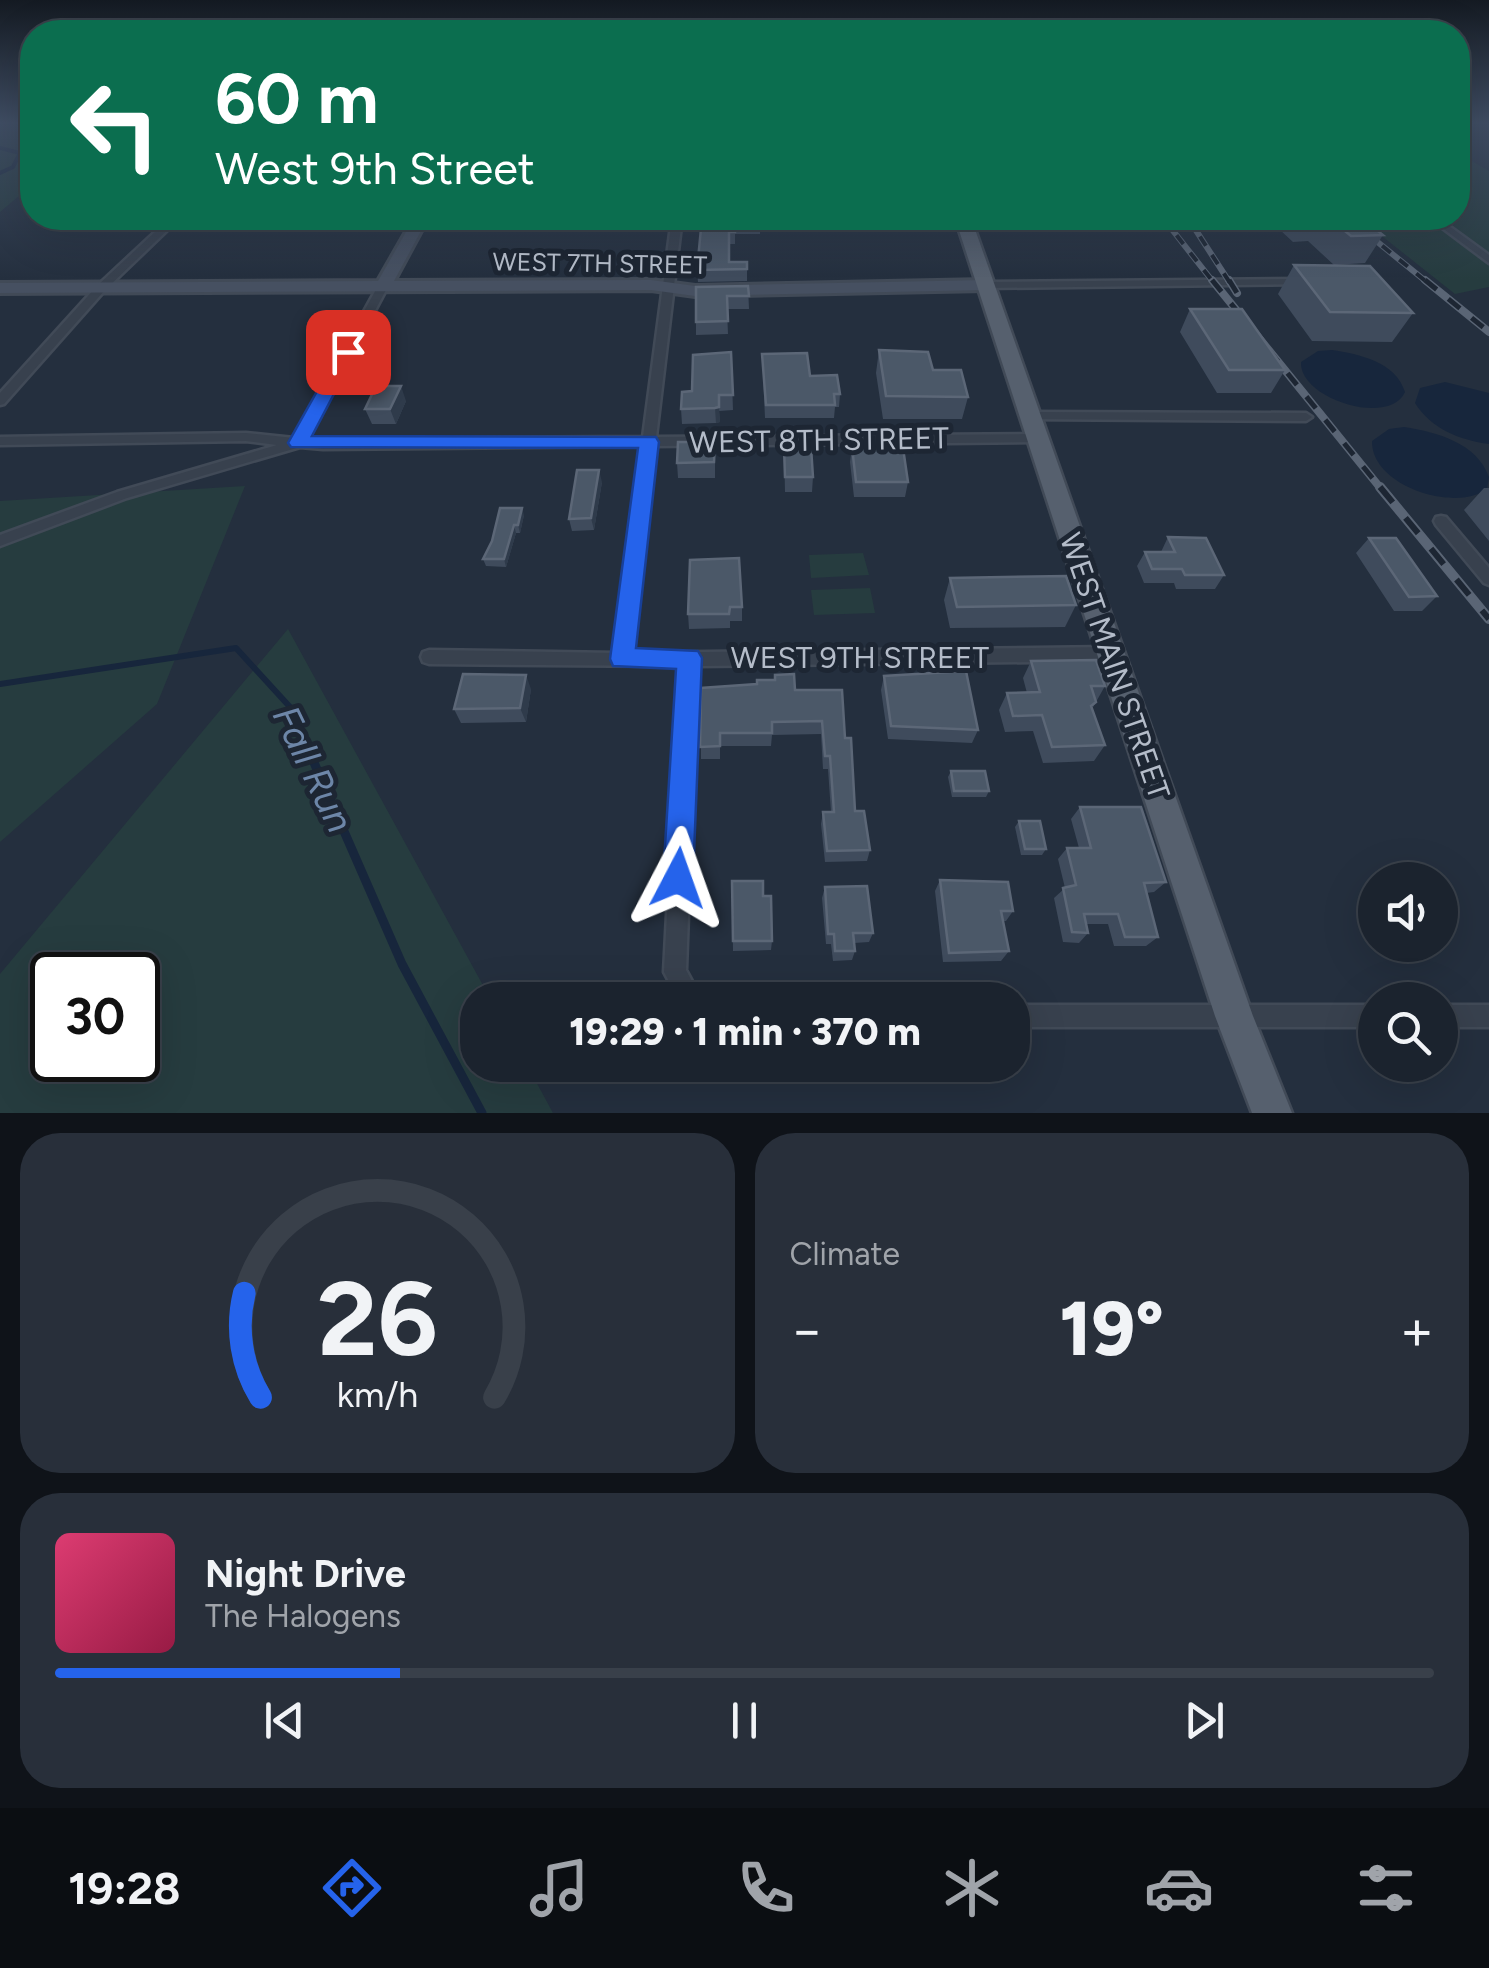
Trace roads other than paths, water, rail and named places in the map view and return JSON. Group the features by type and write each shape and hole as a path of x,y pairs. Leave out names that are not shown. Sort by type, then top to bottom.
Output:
{"main road":[{"name":"WEST MAIN STREET","path":"967,230 1234,1016 1272,1113"}],"street":[{"path":"0,402 101,288 163,230"},
{"path":"0,541 122,494 298,443 414,230"},
{"path":"622,659 675,230"},
{"path":"1449,230 1489,260"},
{"name":"WEST 7TH STREET","path":"0,288 384,286 800,291 1319,282"},
{"name":"WEST 8TH STREET","path":"0,441 141,436 246,437 298,443 649,442 1306,417"},
{"path":"1441,521 1489,579"},
{"name":"WEST 9TH STREET","path":"429,656 622,659 1111,654"},
{"path":"681,982 675,972 689,658"},
{"path":"1030,1016 1358,1016"},
{"path":"1458,1016 1489,1016"}],"water":[{"path":"1318,351 1365,357 1385,367 1394,373 1405,392 1396,402 1382,407 1365,408 1329,397 1304,375 1301,362"},
{"path":"1445,382 1489,393 1489,444 1447,432 1429,420 1415,403 1420,388"},
{"path":"1404,427 1442,436 1466,448 1483,465 1489,477 1487,489 1473,496 1436,496 1417,491 1385,471 1375,457 1372,441 1389,429"}],"waterway":[{"name":"Fall Run","path":"0,684 236,648 290,707 313,760"},
{"name":"Fall Run","path":"312,758 402,964 482,1113"}],"railway":[{"path":"1172,230 1214,283"},
{"path":"1196,230 1230,283"},
{"path":"1363,230 1428,283"},
{"path":"1212,280 1382,490"},
{"path":"1229,280 1237,293"},
{"path":"1425,280 1489,332"},
{"path":"1380,487 1489,619"}]}
